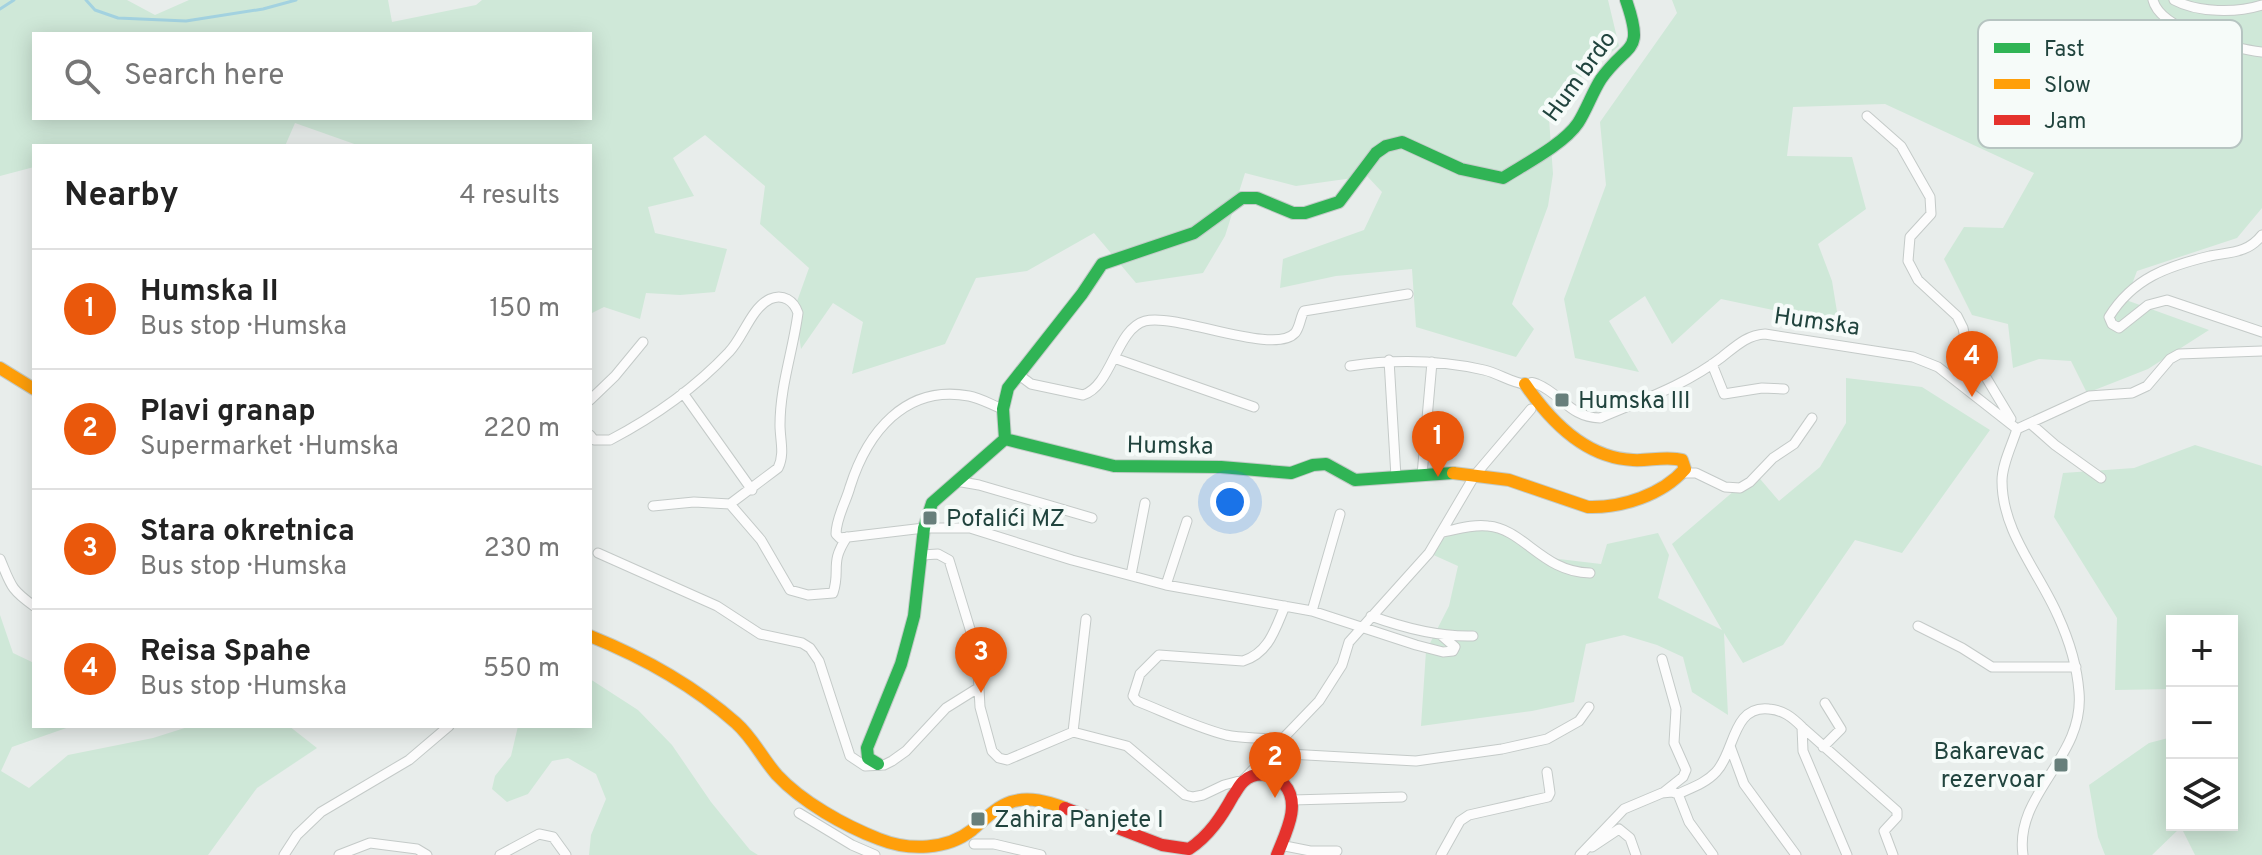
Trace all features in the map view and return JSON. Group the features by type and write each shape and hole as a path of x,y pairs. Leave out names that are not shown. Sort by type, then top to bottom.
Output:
{"street":[{"name":"Hum brdo","path":"1005,439 1003,409 1008,388 1102,264 1194,233 1242,198 1257,198 1293,213 1305,213 1339,202 1376,153 1386,146 1402,142 1461,169 1503,178 1576,126 1602,78 1628,52 1635,36 1635,26 1626,0"},
{"path":"2153,0 2160,13 2170,20"},
{"path":"2174,0 2190,7 2235,11 2262,5"},
{"path":"2242,50 2262,52"},
{"path":"1867,116 1901,146 1930,197 1931,214 1910,237 1908,261 1918,280 1957,316 1966,344 2016,428 2002,481 2009,517 2026,557 2058,616 2076,667 2081,709 2077,729 2026,816 2021,834 2023,855"},
{"path":"2262,235 2246,249 2210,256 2150,275 2111,313 2109,321 2119,328 2148,305 2167,300 2262,332"},
{"path":"1019,375 1031,384 1083,395 1091,393 1129,333 1145,321 1167,320 1266,340 1286,338 1294,335 1304,311 1408,294"},
{"path":"592,438 610,440 683,393 731,351 767,300 778,297 788,299 795,305 798,313 785,368 780,422 782,459 778,468 730,504 694,502 653,506"},
{"name":"Humska","path":"1350,366 1389,360 1432,362 1487,371 1525,384 1539,385 1572,410 1587,418 1600,418 1682,383 1755,335 1913,357 1938,367 2016,428"},
{"path":"592,398 643,342"},
{"path":"2016,428 2089,396 2132,393 2147,386 2170,359 2179,354 2262,351"},
{"path":"1114,358 1254,407"},
{"path":"1389,360 1396,477"},
{"path":"1422,475 1432,362"},
{"path":"1712,364 1724,394 1762,388 1784,389"},
{"path":"0,368 32,388"},
{"path":"1525,384 1537,404 1598,454 1633,460 1673,457 1685,464 1683,473 1696,473 1725,487 1740,488 1750,482 1773,458 1794,444 1812,418"},
{"path":"683,393 752,490"},
{"path":"1003,409 970,396 938,394 896,411 871,438 856,466 836,534 840,538 924,528 970,528 1166,585 1312,611 1416,645 1443,652 1453,651 1455,647 1440,634"},
{"path":"592,637 623,649 679,682 735,722 756,743 777,775 788,785 851,825 885,842 905,846 940,845 958,839 1005,805 1030,800 1051,804 1163,846 1190,852 1206,837 1243,780 1283,741 1333,682 1349,642 1419,565 1443,532 1475,475 1531,409"},
{"path":"2031,424 2101,478"},
{"path":"878,764 868,758 867,748 901,664 914,616 924,528 932,503 1005,439"},
{"name":"Humska","path":"1005,439 1114,466 1221,467 1291,473 1326,464 1355,480 1450,473 1475,475 1509,480 1601,509 1637,500 1683,473"},
{"path":"956,481 1092,518"},
{"path":"1131,575 1145,503"},
{"path":"730,504 761,540 790,590 799,593 833,593 836,584 834,561 847,537"},
{"path":"1312,611 1340,514"},
{"path":"1166,585 1187,521"},
{"path":"1443,532 1491,526 1506,532 1556,565 1573,572 1590,573"},
{"path":"598,553 717,606 760,634 788,639 810,648 819,661 850,756 865,766 884,765 906,751 946,708 978,688"},
{"path":"922,555 938,554 949,560 977,652 978,688 992,751 999,758 1007,760 1073,732 1127,746 1185,795 1193,797 1263,774 1274,777 1284,784 1292,800 1292,810 1279,850 1337,851"},
{"path":"0,559 9,585 32,605"},
{"path":"1283,741 1253,739 1203,728 1137,701 1133,696 1140,674 1159,655 1243,661 1253,658 1271,640 1285,606"},
{"path":"1371,616 1440,634 1473,636"},
{"path":"1073,732 1086,619"},
{"path":"1918,626 1992,667 2076,667"},
{"path":"1583,853 1624,809 1662,793 1683,777 1686,770 1673,739 1676,709 1662,659"},
{"path":"1823,747 1841,729 1825,703"},
{"path":"1270,753 1416,761 1502,749 1547,739 1579,721 1589,707"},
{"path":"1662,793 1678,794 1705,781 1716,772 1738,726 1747,716 1761,708 1780,710 1897,811 1897,817 1884,831 1893,855"},
{"path":"1802,727 1803,751 1847,855"},
{"path":"284,855 297,835 321,812 409,760 447,728"},
{"path":"1730,746 1744,784 1796,855"},
{"path":"1441,855 1460,821 1469,815 1548,797 1547,772"},
{"path":"1678,794 1689,822 1713,855"},
{"path":"1292,800 1402,797"},
{"path":"799,813 852,845 877,855 885,842"},
{"path":"975,828 973,850 994,844 1041,855"},
{"path":"1583,853 1619,829 1630,838 1636,855"},
{"path":"500,855 539,834 553,837 566,855"},
{"path":"339,855 370,843 417,849 427,855"}],"green space":[{"path":"0,0 127,0 155,15 189,0 388,0 392,22 476,5 482,0 1608,0 1619,46 1548,104 1553,174 1548,206 1512,304 1534,329 1516,357 1416,327 1412,269 1336,276 1280,288 1283,259 1364,230 1382,192 1367,176 1296,186 1245,173 1225,236 1203,273 1136,283 1094,233 1027,271 976,278 945,344 852,374 863,322 833,303 801,349 795,307 809,268 760,224 765,186 705,135 673,158 694,196 648,207 655,233 727,249 715,292 680,295 646,293 640,319 604,307 592,313 592,144 354,144 295,123 286,144 32,144 32,168 0,176"},
{"path":"1672,0 2262,0 2262,208 2237,238 2137,271 2126,300 2209,330 2148,369 2087,393 2071,361 2039,359 2013,368 2008,324 1972,315 1944,259 1964,227 2003,228 2034,173 1980,148 2242,148 2242,20 1978,20 1978,147 1885,104 1793,107 1787,156 1852,157 1866,209 1818,244 1832,281 1839,324 1721,299 1672,344 1645,296 1609,321 1639,372 1575,358 1564,299 1606,185 1600,122 1677,13"},
{"path":"1846,378 1922,387 1990,430 1902,553 1855,540 1783,645 1743,663 1724,633 1728,715 1692,692 1683,657 1624,635 1586,644 1574,702 1421,726 1426,651 1449,606 1458,566 1429,553 1436,543 1459,529 1506,532 1542,557 1601,564 1607,544 1658,533 1669,555 1658,598 1722,630 1672,544 1755,473 1779,501 1820,467 1846,423"},
{"path":"2195,445 2262,466 2262,855 2195,855 2183,831 2238,831 2238,615 2166,615 2166,689 2115,690 2117,618 2054,517 2063,473 2134,468"},
{"path":"0,615 13,653 32,662 32,728 66,728 12,747 1,771 29,788 68,755 153,738 185,728 292,728 317,748 257,788 208,855 0,855"},
{"path":"592,680 638,710 672,745 711,802 750,850 758,855 589,855 591,835 606,799 596,774 568,758 552,761 528,794 507,802 492,789 495,776 511,756 518,728 592,728"},
{"path":"2166,739 2166,831 2177,831 2152,855 2105,855 2098,837 2089,785 2149,743"}],"waterway":[{"path":"0,9 14,0"},
{"path":"86,0 95,10 118,18 186,21 263,9 296,0"}],"traffic: fast":[{"path":"1005,439 1003,409 1008,388 1102,264 1194,233 1242,198 1257,198 1293,213 1305,213 1339,202 1376,153 1386,146 1402,142 1461,169 1503,178 1554,146 1578,123 1601,79 1634,39 1626,0"},
{"path":"878,764 868,758 867,748 901,664 914,616 924,528 932,503 1005,439 1114,466 1221,467 1291,473 1326,464 1355,480 1453,473"}],"traffic: slow":[{"path":"0,368 32,388"},
{"path":"1453,473 1509,480 1588,507 1601,507 1653,493 1685,469 1682,460 1616,458 1584,445 1558,424 1525,384"},
{"path":"592,637 685,684 742,729 777,775 799,795 838,820 879,839 915,847 939,845 962,837 995,810 1011,802 1032,800 1065,808"}],"traffic: jam":[{"path":"1065,808 1162,845 1189,849 1214,825 1244,781 1253,776 1270,776 1284,784 1292,801 1290,819 1277,855"}],"place":[{"name":"Reisa Spahe","path":"1972,397"},
{"name":"Humska III","path":"1562,400"},
{"name":"Humska II","path":"1438,477"},
{"name":"Pofalići MZ","path":"930,518"},
{"name":"Stara okretnica","path":"981,693"},
{"name":"Bakarevac rezervoar","path":"2061,765"},
{"name":"Plavi granap","path":"1275,798"},
{"name":"Zahira Panjete I","path":"978,819"}]}
